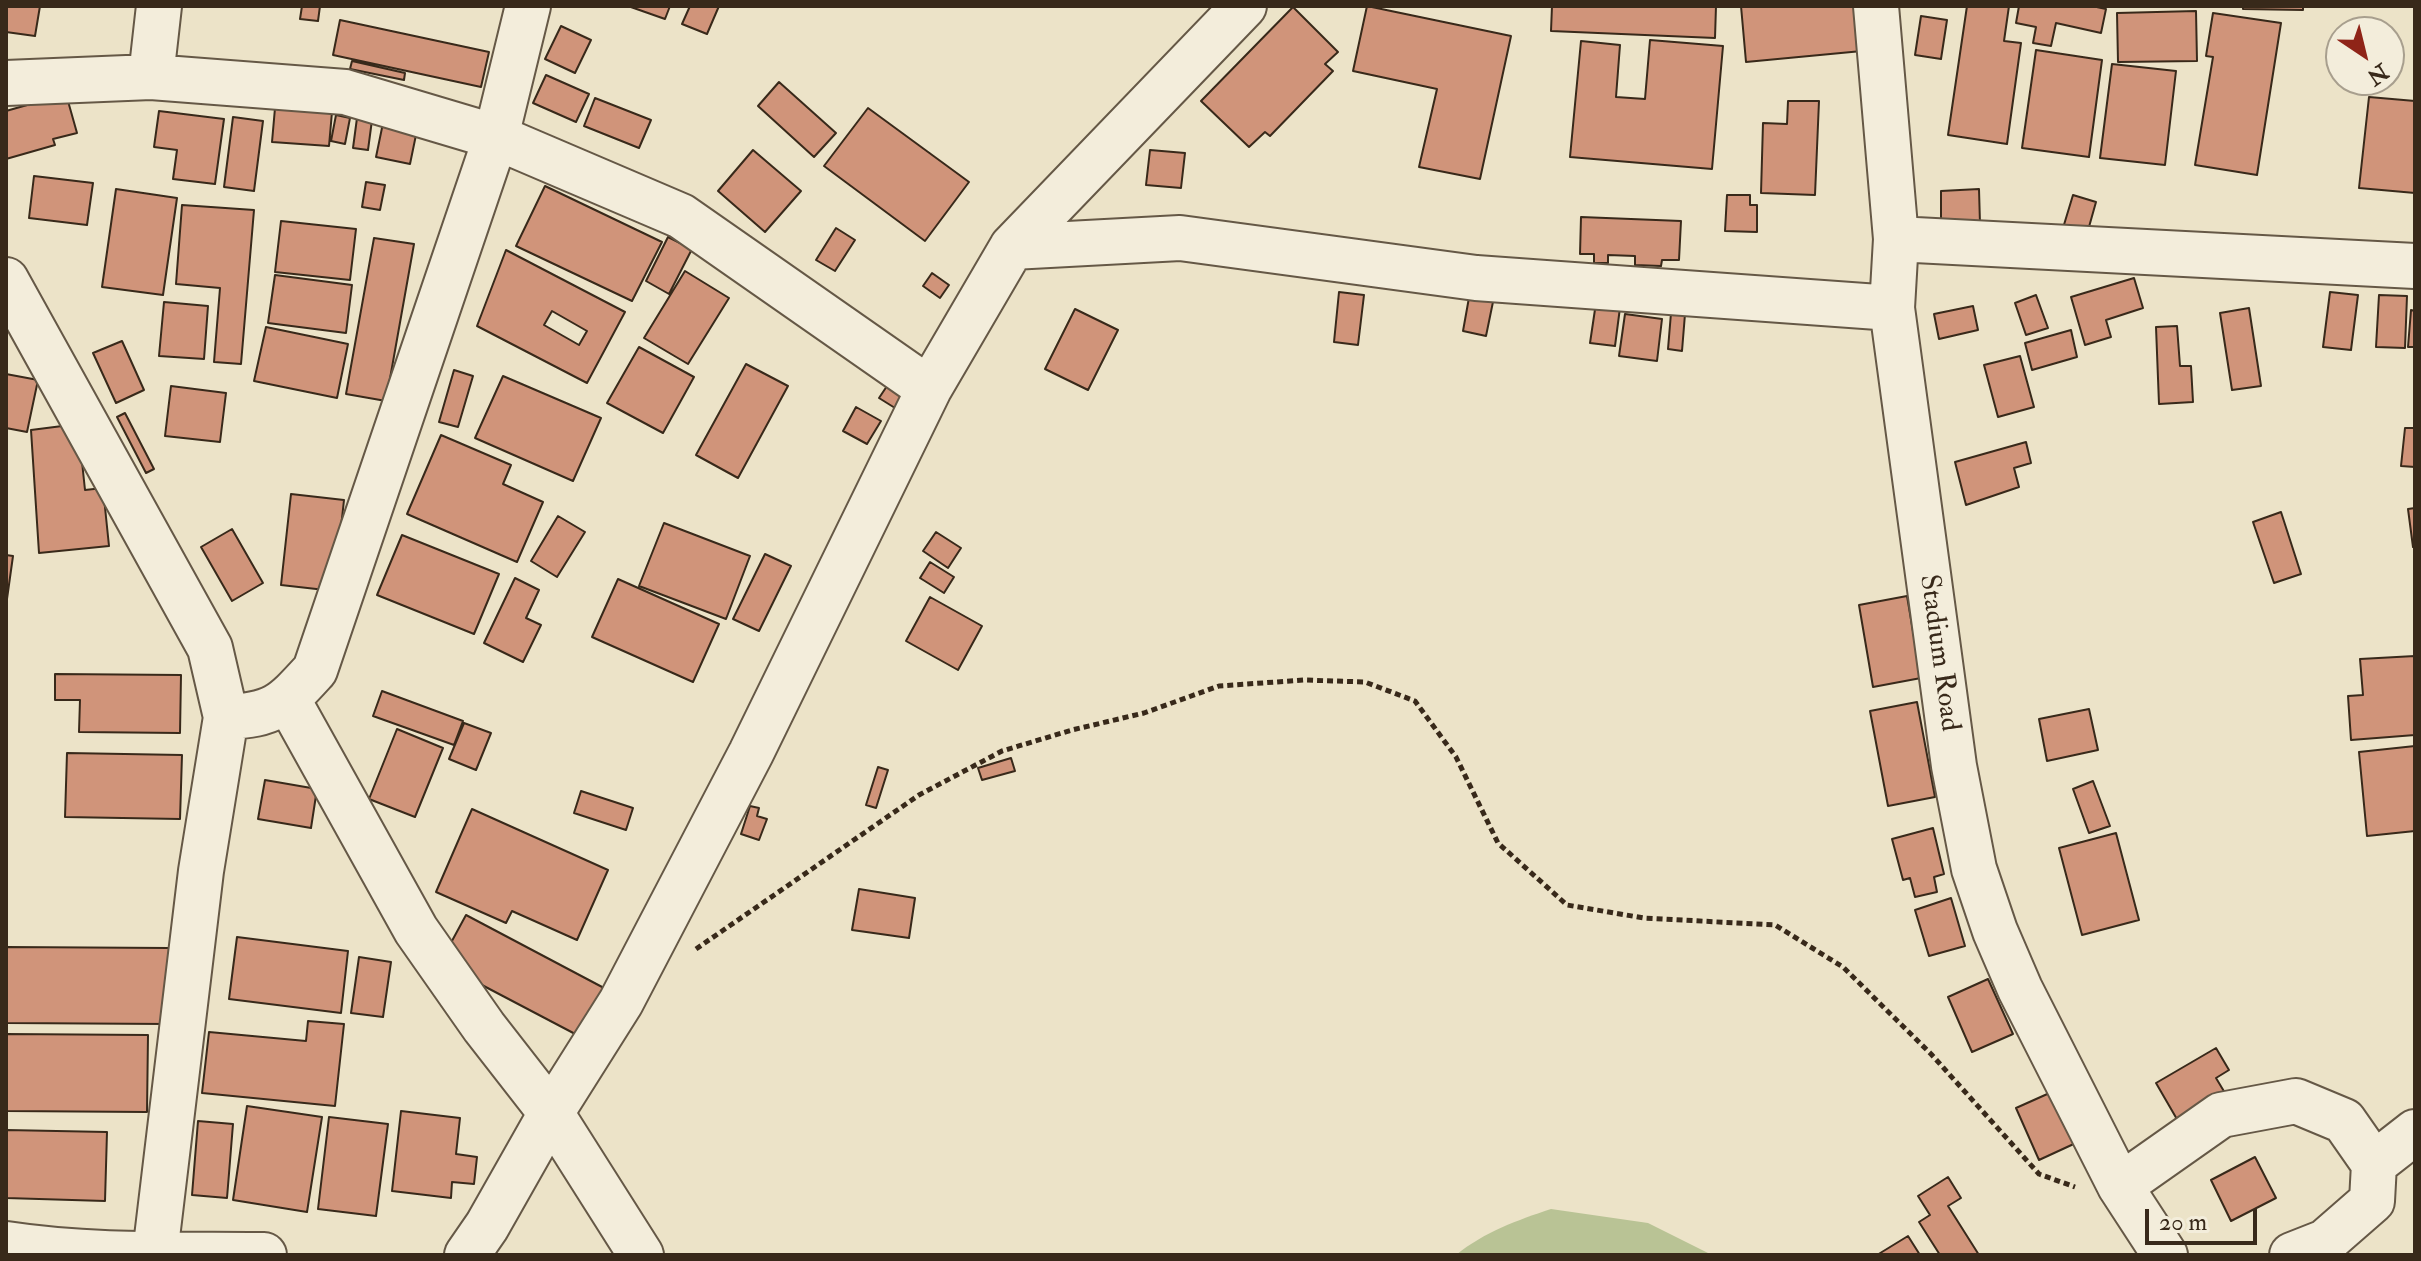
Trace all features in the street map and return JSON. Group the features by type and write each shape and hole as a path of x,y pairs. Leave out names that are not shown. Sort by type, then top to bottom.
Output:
{"street":[{"path":"151,77 159,6"},
{"path":"226,717 257,716 288,700 315,670 496,137 528,6"},
{"path":"467,1255 621,1002 751,753 929,389 1012,247 1244,6"},
{"name":"Stadium Road","path":"1876,6 1896,239 1892,308 1954,766 1974,869 1995,931 2020,989 2120,1186 2165,1255"},
{"path":"6,83 151,77 345,92 496,137 681,216 929,389"},
{"path":"1012,247 1180,238 1476,278 1892,308"},
{"path":"1896,239 2415,266"},
{"path":"6,280 210,648 226,717 201,871 155,1254"},
{"path":"288,700 416,930 484,1027 551,1113 641,1255"},
{"path":"2120,1186 2221,1115 2296,1101 2344,1121 2374,1164 2372,1201 2325,1242 2292,1255"},
{"path":"2374,1164 2415,1132"},
{"path":"28,1249 264,1255"}],"path":[{"path":"686,957 919,795 1002,751 1144,713 1219,686 1304,680 1365,682 1415,701 1456,757 1498,843 1567,905 1644,918 1775,925 1843,967 1931,1054 2039,1174 2081,1189 2120,1186"}],"green space":[{"path":"1551,1209 1648,1223 1712,1255 1456,1255 1490,1233"}],"building":[{"path":"6,6 40,6 35,36 6,32"},
{"path":"302,6 320,6 318,21 300,19"},
{"path":"628,6 670,6 665,19"},
{"path":"690,6 719,6 707,34 682,24"},
{"path":"1367,6 1511,36 1480,179 1419,167 1437,89 1353,71"},
{"path":"1552,6 1716,6 1715,38 1551,31"},
{"path":"1741,6 1858,6 1862,51 1746,62"},
{"path":"1967,6 2009,6 2004,41 2021,43 2007,144 1948,135"},
{"path":"2019,6 2092,6 2106,9 2101,33 2056,23 2051,46 2033,43 2036,27 2016,23"},
{"path":"2243,6 2303,6 2303,10 2243,9"},
{"path":"1293,7 1338,52 1325,64 1333,71 1270,136 1265,132 1249,147 1201,101"},
{"path":"2196,11 2197,61 2118,62 2117,13"},
{"path":"2213,13 2281,23 2257,175 2195,165 2213,57 2206,56"},
{"path":"1921,16 1947,20 1941,59 1915,55"},
{"path":"340,20 489,52 481,87 333,55"},
{"path":"561,26 591,40 575,73 545,59"},
{"path":"1650,40 1723,46 1712,169 1570,157 1581,41 1620,45 1616,97 1645,99"},
{"path":"2036,50 2102,60 2089,157 2022,148"},
{"path":"352,61 405,73 404,80 350,69"},
{"path":"2112,64 2176,71 2165,165 2100,158"},
{"path":"546,75 589,94 576,122 533,103"},
{"path":"779,82 836,133 814,157 758,106"},
{"path":"66,94 77,133 53,139 55,145 6,159 6,111"},
{"path":"2369,97 2415,101 2415,193 2359,188"},
{"path":"595,98 651,120 639,148 584,126"},
{"path":"1788,101 1819,101 1815,195 1761,193 1763,123 1787,124"},
{"path":"275,108 332,112 329,146 272,142"},
{"path":"868,108 969,182 925,241 824,166"},
{"path":"159,111 224,119 215,184 173,179 177,150 154,147"},
{"path":"336,115 350,118 345,144 331,141"},
{"path":"233,117 263,121 254,191 224,187"},
{"path":"357,118 372,120 368,150 353,148"},
{"path":"383,123 417,130 410,164 376,157"},
{"path":"753,150 801,191 765,232 718,191"},
{"path":"1150,150 1185,153 1181,188 1146,185"},
{"path":"34,176 93,183 87,225 29,218"},
{"path":"366,182 385,185 380,210 362,207"},
{"path":"545,186 662,242 632,301 516,246"},
{"path":"116,189 177,198 163,295 102,287"},
{"path":"1979,189 1980,224 1941,225 1941,191"},
{"path":"1727,195 1750,195 1750,205 1757,205 1757,232 1725,231"},
{"path":"2073,195 2096,202 2087,234 2063,228"},
{"path":"182,205 254,210 241,364 214,362 220,288 176,284"},
{"path":"1581,217 1681,221 1679,260 1662,260 1661,266 1635,265 1635,256 1608,255 1608,263 1594,263 1594,254 1580,254"},
{"path":"281,221 356,229 350,280 275,272"},
{"path":"836,228 855,240 835,271 816,260"},
{"path":"668,237 692,249 669,294 646,281"},
{"path":"374,238 414,244 386,401 346,394"},
{"path":"506,250 625,312 587,383 477,326","holes":["552,311 587,331 579,345 544,325"]},
{"path":"685,271 729,298 688,364 644,338"},
{"path":"932,273 949,285 940,298 923,286"},
{"path":"275,275 352,285 346,333 268,323"},
{"path":"2134,278 2143,308 2106,320 2111,337 2085,345 2071,297"},
{"path":"1339,292 1364,295 1358,345 1334,342"},
{"path":"1470,292 1494,297 1486,336 1463,331"},
{"path":"2330,292 2358,295 2351,350 2323,347"},
{"path":"2036,295 2048,328 2026,335 2015,303"},
{"path":"2379,295 2407,296 2405,348 2376,347"},
{"path":"1597,296 1621,300 1615,346 1590,343"},
{"path":"164,302 208,306 204,359 159,356"},
{"path":"1973,306 1978,330 1939,339 1934,314"},
{"path":"2249,308 2261,386 2232,390 2220,313"},
{"path":"1075,309 1118,330 1088,390 1045,369"},
{"path":"2411,310 2415,311 2415,347 2408,347"},
{"path":"1671,313 1685,314 1682,351 1668,349"},
{"path":"1625,314 1662,319 1657,361 1619,356"},
{"path":"2177,326 2180,366 2191,366 2193,402 2159,404 2156,327"},
{"path":"266,327 348,344 337,398 254,381"},
{"path":"2071,330 2077,357 2032,370 2025,343"},
{"path":"122,341 144,390 116,403 93,353"},
{"path":"639,347 694,377 663,433 607,403"},
{"path":"2020,356 2034,407 1998,417 1984,365"},
{"path":"746,364 788,386 738,478 696,455"},
{"path":"454,370 473,376 458,427 439,422"},
{"path":"6,374 38,380 27,432 6,428"},
{"path":"503,376 601,418 573,481 475,438"},
{"path":"889,383 912,398 903,413 879,398"},
{"path":"171,386 226,393 220,442 165,436"},
{"path":"856,407 881,421 867,444 843,431"},
{"path":"125,413 154,469 146,473 117,417"},
{"path":"78,424 85,490 103,488 109,546 39,553 31,430"},
{"path":"2405,428 2415,428 2415,467 2401,466"},
{"path":"441,435 511,465 503,484 543,502 517,562 407,514"},
{"path":"2026,442 2031,463 2014,468 2019,487 1966,505 1955,462"},
{"path":"291,494 344,500 334,591 281,585"},
{"path":"2415,508 2415,547 2413,547 2408,509"},
{"path":"2281,512 2301,574 2274,583 2253,522"},
{"path":"558,516 585,532 557,577 531,561"},
{"path":"664,523 750,556 726,619 639,586"},
{"path":"232,529 263,583 232,601 201,547"},
{"path":"936,532 961,548 948,568 923,551"},
{"path":"402,535 499,574 474,634 377,595"},
{"path":"765,554 791,566 759,631 733,619"},
{"path":"6,555 13,556 6,606"},
{"path":"930,562 954,577 944,593 920,578"},
{"path":"515,578 539,590 526,618 541,625 523,662 484,643"},
{"path":"618,579 719,624 693,682 592,637"},
{"path":"1907,596 1921,678 1873,687 1859,605"},
{"path":"930,597 982,626 958,670 906,641"},
{"path":"2415,656 2415,735 2351,740 2348,696 2363,695 2360,659"},
{"path":"55,674 181,675 180,733 79,732 80,700 55,700"},
{"path":"382,691 463,721 454,745 373,716"},
{"path":"1917,702 1935,797 1888,806 1870,711"},
{"path":"2089,709 2098,750 2047,761 2039,719"},
{"path":"464,723 491,733 476,770 449,759"},
{"path":"397,729 443,748 415,817 369,799"},
{"path":"2415,746 2415,831 2367,836 2359,752"},
{"path":"67,753 182,755 180,819 65,817"},
{"path":"1011,758 1015,771 982,780 978,768"},
{"path":"878,767 888,770 876,808 866,805"},
{"path":"265,780 317,789 311,828 258,819"},
{"path":"2093,781 2110,826 2089,833 2073,789"},
{"path":"581,791 633,808 626,830 574,813"},
{"path":"750,806 759,808 757,816 767,819 759,840 741,834"},
{"path":"472,809 608,870 577,940 512,911 506,923 436,892"},
{"path":"1933,828 1944,874 1934,877 1937,892 1915,897 1910,878 1903,880 1892,839"},
{"path":"2116,833 2139,920 2082,935 2059,848"},
{"path":"859,889 915,898 909,938 852,930"},
{"path":"1951,898 1965,946 1929,956 1915,910"},
{"path":"466,915 604,988 579,1036 440,963"},
{"path":"237,937 348,951 341,1013 229,999"},
{"path":"6,947 169,948 168,1024 6,1023"},
{"path":"359,957 391,962 383,1017 351,1013"},
{"path":"1988,979 2013,1034 1972,1052 1948,997"},
{"path":"308,1021 344,1024 335,1106 202,1093 209,1032 306,1041"},
{"path":"6,1034 148,1035 147,1112 6,1111"},
{"path":"2216,1048 2229,1070 2216,1078 2225,1093 2178,1121 2156,1083"},
{"path":"2054,1091 2078,1142 2039,1160 2016,1108"},
{"path":"247,1106 322,1117 307,1212 233,1200"},
{"path":"401,1111 460,1118 456,1154 477,1157 474,1184 452,1182 451,1198 392,1191"},
{"path":"329,1117 388,1124 376,1216 318,1209"},
{"path":"198,1121 233,1124 227,1198 192,1195"},
{"path":"6,1130 107,1132 105,1201 6,1198"},
{"path":"2255,1157 2276,1198 2231,1221 2211,1180"},
{"path":"1948,1177 1961,1198 1948,1206 1979,1255 1940,1255 1919,1222 1930,1215 1918,1196"},
{"path":"1908,1236 1920,1255 1877,1255"}]}
